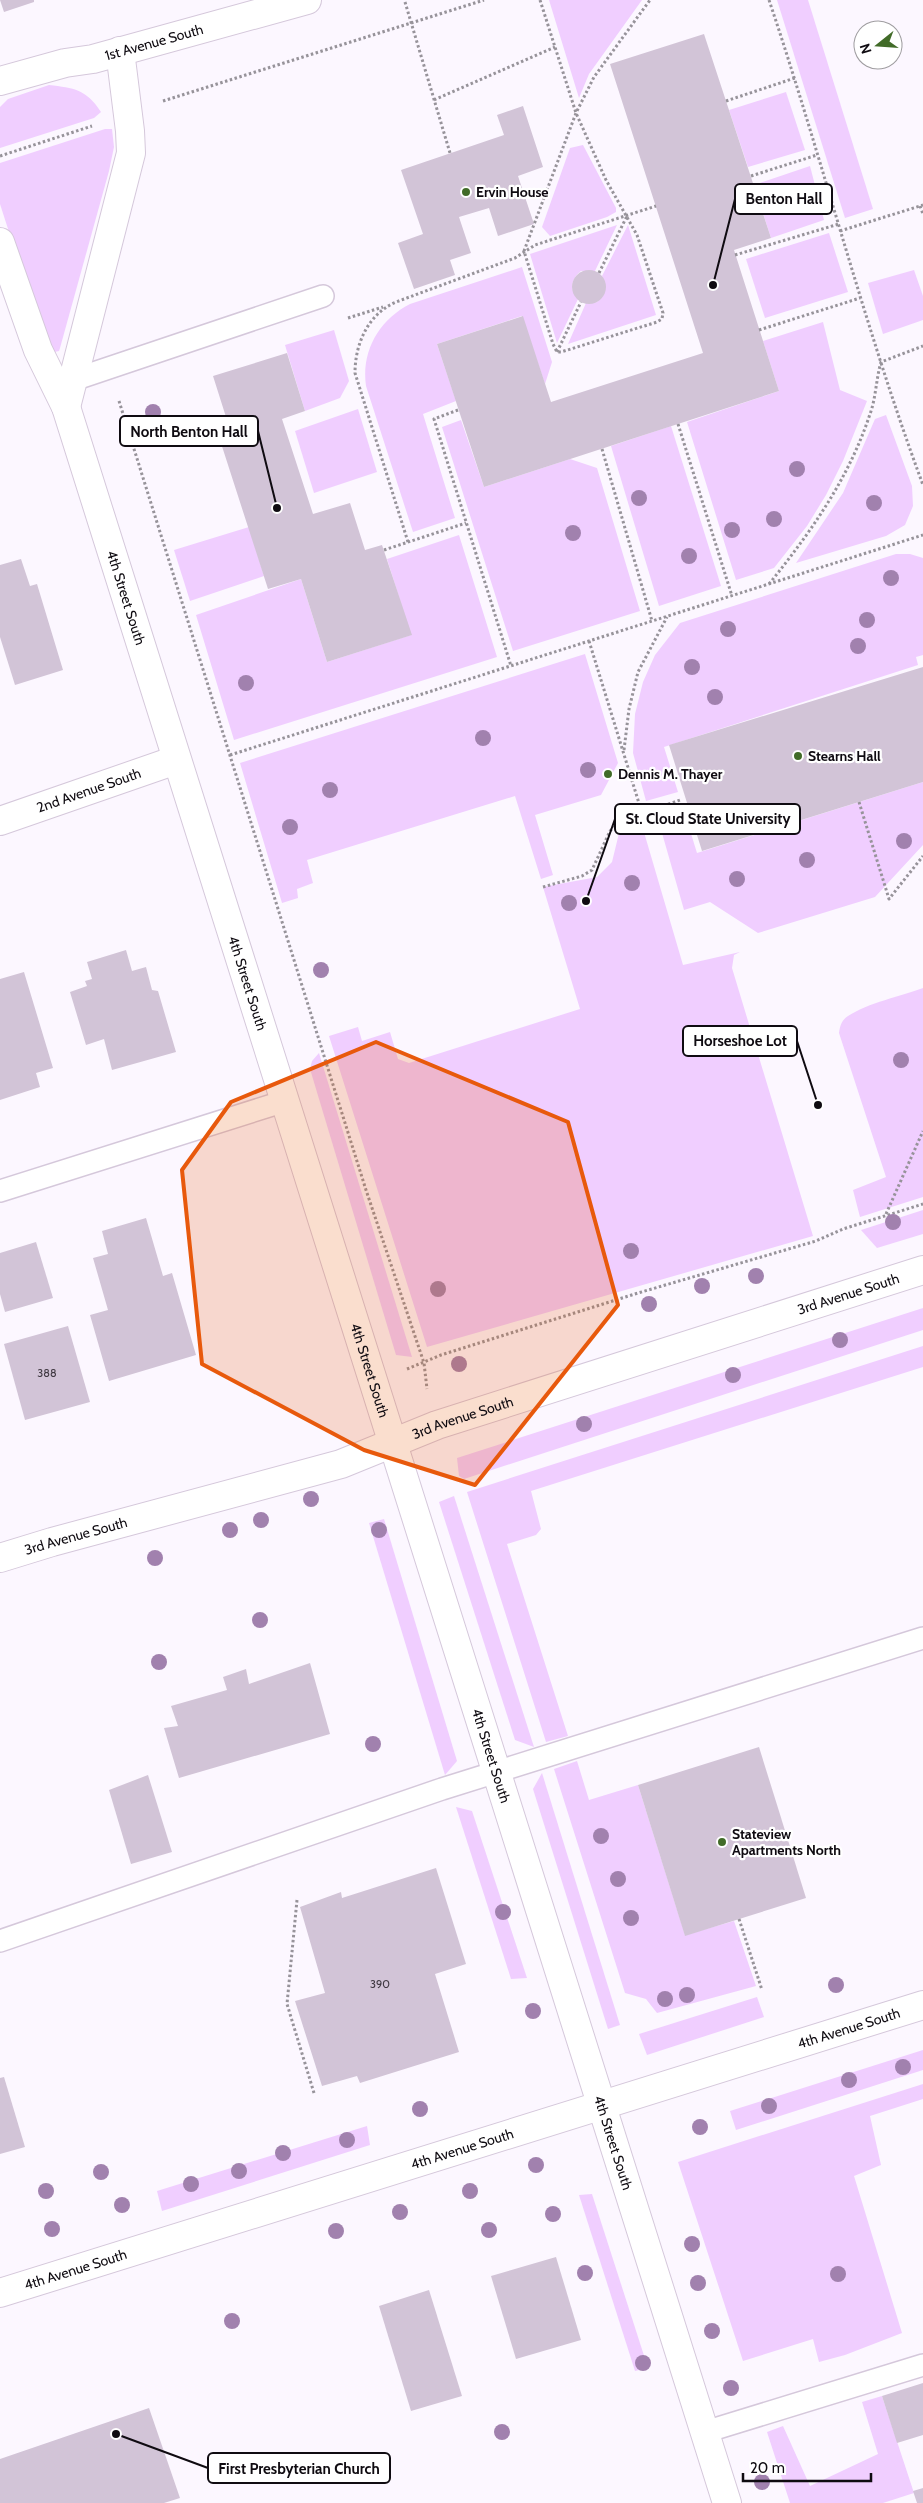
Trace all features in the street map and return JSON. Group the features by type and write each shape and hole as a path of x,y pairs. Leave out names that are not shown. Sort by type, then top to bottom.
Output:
{"street":[{"name":"1st Avenue South","path":"0,81 65,63 120,51 308,0"},
{"path":"66,408 130,153 130,131 120,51"},
{"name":"4th Street South","path":"0,242 38,350 66,408 728,2503"},
{"name":"2nd Avenue South","path":"0,821 176,760"},
{"name":"3rd Avenue South","path":"0,1558 341,1464 394,1444 438,1424 923,1270"},
{"name":"4th Avenue South","path":"0,2293 923,2005"}],"lane":[{"path":"73,380 323,296"},
{"path":"0,1191 285,1101"},
{"path":"0,1941 442,1789 923,1638"},
{"path":"705,2432 923,2365"}],"path":[{"path":"161,102 484,0"},
{"path":"540,0 576,113 606,180 637,235 663,313 662,319 639,328 558,352"},
{"path":"558,352 553,344 524,251 576,113 594,78 650,0"},
{"path":"769,0 795,78 880,362 923,486"},
{"path":"405,2 450,153"},
{"path":"434,100 555,47"},
{"path":"726,101 795,78"},
{"path":"0,156 92,125"},
{"path":"751,176 817,155"},
{"path":"840,231 922,205 923,214"},
{"path":"408,542 354,374 357,349 361,338 383,307 515,258 535,245 656,206"},
{"path":"599,273 627,216"},
{"path":"735,254 838,224"},
{"path":"759,330 860,298"},
{"path":"558,352 582,302"},
{"path":"880,362 923,346"},
{"path":"769,584 804,541 833,496 871,412 880,362"},
{"path":"118,398 366,1190 424,1363 428,1398"},
{"path":"458,410 434,419 511,666"},
{"path":"678,424 732,596"},
{"path":"602,449 652,621"},
{"path":"384,550 466,523"},
{"path":"230,755 923,535"},
{"path":"624,753 629,709 638,672 667,616"},
{"path":"589,641 642,813"},
{"path":"544,887 582,876 592,870 613,826 626,818 680,800"},
{"path":"859,802 889,899 923,856"},
{"path":"886,1215 923,1132"},
{"path":"406,1370 442,1355 638,1293 816,1242 843,1229 923,1204"},
{"path":"297,1900 287,2004 314,2092"},
{"path":"739,1919 762,1990"}],"highlighted area":[{"path":"376,1042 568,1122 618,1305 475,1485 364,1450 202,1364 182,1170 231,1102"}],"shaded area":[{"path":"549,0 642,0 589,74 579,98"},
{"path":"777,0 808,0 873,209 845,218"},
{"path":"49,85 66,87 85,94 101,112 94,118 0,148 0,107 8,99"},
{"path":"786,92 805,150 748,167 729,110"},
{"path":"105,129 112,129 114,147 109,171 60,348 59,351 50,353 46,347 0,204 0,163"},
{"path":"583,145 616,208 616,212 607,217 550,236 542,227 570,148"},
{"path":"810,166 824,220 771,238 754,185"},
{"path":"617,225 595,271 581,271 575,277 572,288 578,299 557,343 530,254"},
{"path":"628,225 656,315 568,344 586,303 597,302 603,296 605,286 602,276"},
{"path":"829,233 848,292 765,318 746,259"},
{"path":"522,267 552,362 545,384 522,316 437,344 456,401 423,414 455,518 413,532 366,386 366,361 374,338 389,319 410,304"},
{"path":"914,270 923,296 923,320 883,334 868,283"},
{"path":"823,322 840,390 867,401 843,461 826,495 807,526 774,568 736,580 687,422 779,391 763,341"},
{"path":"334,330 349,381 340,398 305,411 285,345"},
{"path":"358,409 377,472 314,493 295,431"},
{"path":"886,415 912,486 913,506 905,525 886,536 796,563 843,493 875,419"},
{"path":"461,420 484,487 570,459 597,468 640,611 513,651 442,427"},
{"path":"671,426 721,586 659,606 611,446"},
{"path":"249,527 264,576 190,601 174,550"},
{"path":"459,535 497,657 234,740 196,615 301,579 327,662 411,635 387,559"},
{"path":"896,554 910,554 923,558 923,655 916,657 918,665 664,747 678,792 646,801 633,753 635,714 643,682 655,655 680,623"},
{"path":"585,654 618,763 601,795 535,815 553,875 541,879 515,796 307,860 313,883 297,889 298,898 282,903 240,763"},
{"path":"923,782 923,845 875,897 758,933 710,902 684,910 658,819 684,811 697,853"},
{"path":"641,822 683,965 740,952 734,955 732,968 813,1236 427,1347 329,1036 358,1027 362,1041 390,1032 398,1059 409,1063 580,1009 543,887 597,877 612,862 620,829"},
{"path":"923,988 923,1197 860,1217 853,1190 886,1177 839,1033 840,1028 844,1019 856,1011"},
{"path":"319,1053 412,1357 396,1355 310,1069 312,1061"},
{"path":"923,1210 923,1234 877,1248 861,1230"},
{"path":"923,1308 923,1330 464,1479 459,1476 457,1458"},
{"path":"923,1346 923,1367 531,1491 541,1529 536,1535 507,1544 568,1736 546,1742 467,1492"},
{"path":"454,1496 534,1747 515,1740 439,1502"},
{"path":"384,1519 457,1761 445,1775 369,1523"},
{"path":"577,1761 589,1800 638,1785 685,1935 734,1921 756,1986 657,2013 646,1999 625,1993 554,1769"},
{"path":"542,1773 620,2025 608,2029 533,1789"},
{"path":"456,1807 472,1811 527,1978 511,1979"},
{"path":"757,1997 764,2017 647,2055 639,2034"},
{"path":"923,2050 923,2070 736,2130 730,2111"},
{"path":"923,2084 923,2099 870,2116 881,2165 854,2176 902,2333 845,2355 819,2362 813,2339 743,2361 678,2162"},
{"path":"367,2126 370,2145 162,2211 157,2191"},
{"path":"592,2194 648,2368 635,2371 579,2195"},
{"path":"882,2396 914,2493 883,2503 790,2503 767,2432 783,2426 810,2486 878,2454 862,2402"}],"building":[{"path":"0,0 34,0 34,2 4,12"},
{"path":"704,34 771,238 734,250 779,391 484,487 437,344 523,316 551,402 703,353 610,64"},
{"name":"Ervin House","path":"523,106 543,167 518,176 534,224 498,236 489,208 459,217 471,253 450,260 455,275 414,289 398,243 423,234 401,170 504,135 497,115"},
{"path":"589,270 596,271 601,275 605,280 605,294 601,299 596,303 589,304 582,303 577,299 573,294 572,287 573,280 577,275 582,271"},
{"path":"287,353 305,411 282,419 313,514 350,503 365,550 382,545 412,635 327,662 301,579 268,589 219,437 232,436 213,376"},
{"path":"21,559 30,586 37,584 63,670 15,685 0,637 0,565"},
{"name":"Stearns Hall","path":"923,667 923,782 702,851 669,745"},
{"path":"126,950 132,971 146,967 152,990 158,991 176,1052 112,1070 104,1039 86,1045 70,992 87,986 85,981 92,979 87,962"},
{"path":"24,972 53,1068 36,1073 40,1087 0,1100 0,979"},
{"path":"146,1218 163,1276 172,1273 196,1355 109,1381 90,1315 108,1310 93,1258 108,1254 102,1231"},
{"path":"36,1242 53,1298 5,1312 0,1294 0,1253"},
{"path":"68,1326 90,1402 25,1420 4,1344"},
{"path":"310,1663 330,1734 179,1778 164,1728 178,1726 171,1706 227,1690 223,1677 246,1669 249,1684"},
{"name":"Stateview Apartments North","path":"759,1747 806,1898 685,1936 638,1785"},
{"path":"148,1775 172,1852 131,1864 109,1790"},
{"path":"436,1868 466,1964 435,1974 459,2052 360,2083 357,2076 322,2086 295,2001 325,1993 300,1907 341,1892 342,1898"},
{"path":"4,2077 25,2147 0,2154 0,2078"},
{"path":"556,2257 581,2340 516,2359 491,2276"},
{"path":"429,2290 462,2396 411,2411 379,2306"},
{"path":"923,2383 923,2435 897,2443 882,2396"},
{"path":"149,2408 180,2498 164,2503 0,2503 0,2459"},
{"path":"923,2488 923,2503 917,2503 913,2491"}],"place":[{"name":"Ervin House","path":"466,192"},
{"name":"Benton Hall","path":"713,285"},
{"name":"North Benton Hall","path":"277,508"},
{"name":"Stearns Hall","path":"798,756"},
{"name":"Dennis M. Thayer","path":"608,774"},
{"name":"St. Cloud State University","path":"586,901"},
{"name":"Horseshoe Lot","path":"818,1105"},
{"name":"Stateview Apartments North","path":"722,1842"},
{"name":"First Presbyterian Church","path":"116,2434"}]}
